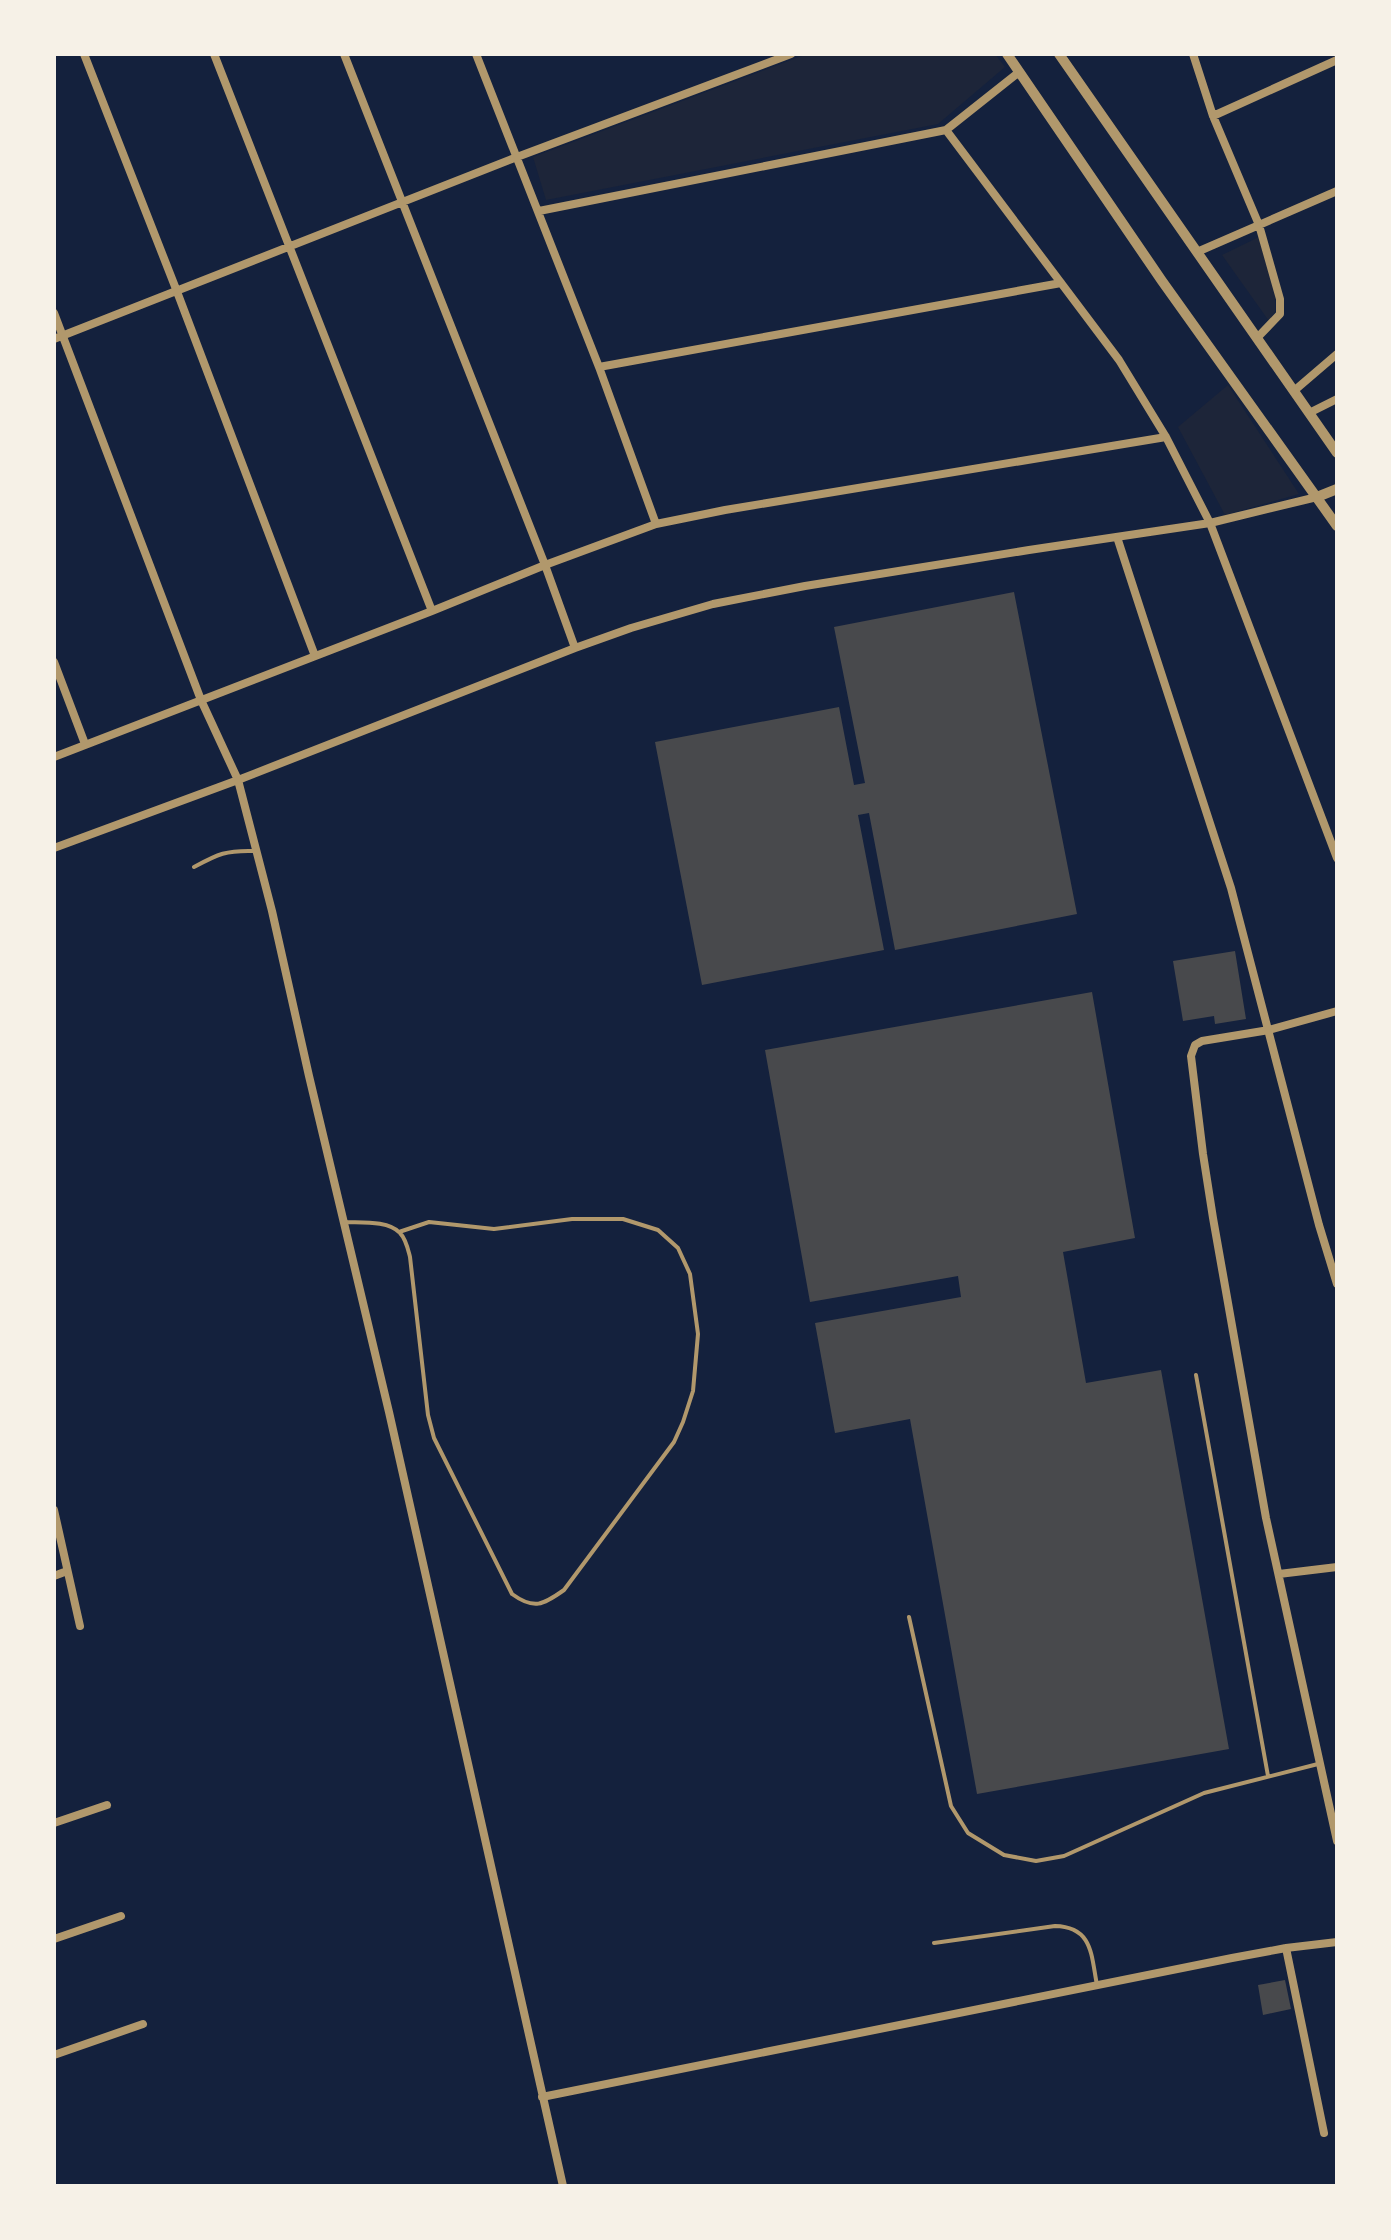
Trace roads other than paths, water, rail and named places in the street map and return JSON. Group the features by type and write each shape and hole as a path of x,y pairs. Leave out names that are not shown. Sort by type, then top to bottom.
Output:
{"street":[{"path":"84,54 315,656"},
{"path":"214,54 432,611"},
{"path":"344,54 575,648"},
{"path":"476,54 599,367 656,524"},
{"path":"58,337 517,157 791,54"},
{"path":"1007,54 1162,281 1337,526"},
{"path":"1059,54 1337,453"},
{"path":"1193,54 1213,116 1259,225 1282,308 1276,320 1257,338"},
{"path":"1213,116 1337,60"},
{"path":"539,211 946,130 1018,73"},
{"path":"946,130 1119,360 1166,437 1210,523 1337,858"},
{"path":"1197,252 1337,191"},
{"path":"599,367 1061,283"},
{"path":"54,313 58,337 201,700 238,780 465,1744 563,2186"},
{"path":"1295,390 1337,354"},
{"path":"1309,413 1337,399"},
{"path":"54,757 656,524 1166,437"},
{"path":"54,848 238,780 575,648 713,604 820,584 1210,523 1317,497 1337,489"},
{"path":"1117,537 1231,888 1337,1284"},
{"path":"54,662 85,744"},
{"path":"1337,1011 1269,1030 1202,1041 1195,1045 1191,1056 1213,1218 1266,1518 1337,1841"},
{"path":"54,1510 80,1626"},
{"path":"1279,1574 1337,1567"},
{"path":"54,1576 67,1571"},
{"path":"54,1823 107,1805"},
{"path":"54,1939 121,1916"},
{"path":"542,2097 1286,1948 1337,1942"},
{"path":"1286,1948 1324,2133"},
{"path":"54,2055 143,2024"}],"lane":[{"path":"194,867 233,850 257,852"},
{"path":"344,1222 389,1226 399,1232 405,1241 410,1257 428,1415 434,1438 512,1594 525,1603 536,1605 548,1602 564,1590 674,1442 683,1422 693,1391 698,1334 690,1274 678,1248 658,1230 623,1219 572,1219 494,1229 429,1222 399,1232"},
{"path":"1196,1375 1268,1776"},
{"path":"909,1617 951,1806 968,1833 1004,1855 1036,1861 1064,1856 1204,1793 1320,1763"},
{"path":"934,1943 1055,1926 1069,1927 1080,1932 1089,1945 1097,1985"}]}
